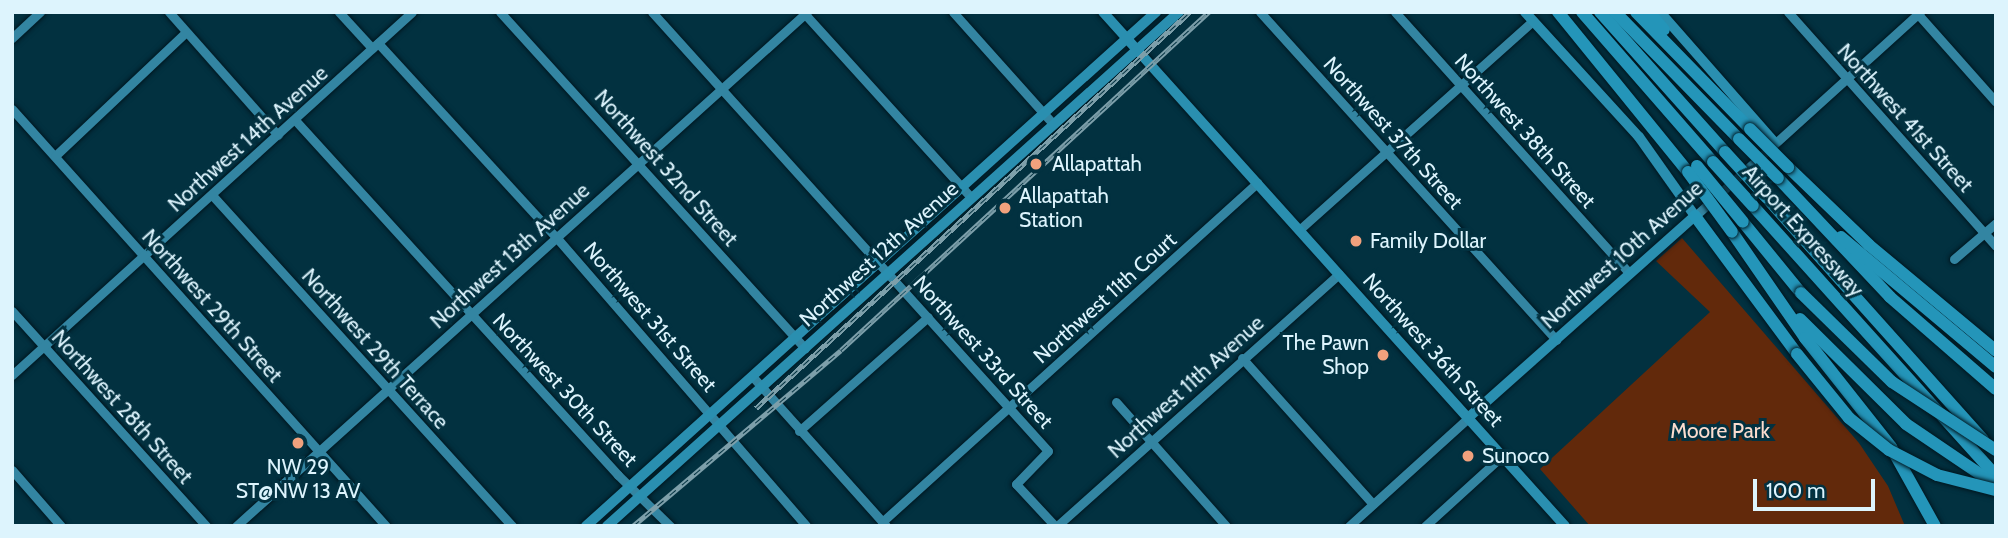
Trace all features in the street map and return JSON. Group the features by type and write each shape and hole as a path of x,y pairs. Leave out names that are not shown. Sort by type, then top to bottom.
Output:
{"highway":[{"path":"1558,12 1646,119 1742,222 1801,293 1892,382 1996,452"},
{"name":"Airport Expressway","path":"1582,12 1713,162 1996,476"},
{"name":"Airport Expressway","path":"1600,12 1996,452"},
{"path":"1615,12 1778,178 1890,298 1996,389"},
{"path":"1636,12 1750,129 1869,245 1996,351"},
{"path":"1649,12 1725,103"},
{"path":"1693,169 1732,232 1810,345 1891,447 1935,526"},
{"path":"1778,178 1872,265 1996,367"},
{"path":"1695,216 1797,354 1850,418 1889,450 1937,475 1996,490"},
{"path":"1761,273 1839,363 1936,447 1996,485"}],"main road":[{"name":"Northwest 36th Street","path":"1103,12 1565,526"},
{"name":"Northwest 12th Avenue","path":"591,523 1042,112 1156,12"},
{"name":"Northwest 12th Avenue","path":"607,526 1179,12"},
{"path":"1660,12 1775,143"},
{"path":"1529,17 1639,137 1695,216"},
{"name":"Northwest 10th Avenue","path":"1468,418 1695,216"}],"street":[{"path":"12,38 40,12"},
{"path":"169,12 278,135"},
{"name":"Northwest 31st Street","path":"339,12 375,46 556,237 806,526"},
{"name":"Northwest 14th Avenue","path":"12,375 412,12"},
{"name":"Northwest 32nd Street","path":"500,12 805,348"},
{"name":"Northwest 33rd Street","path":"652,12 1048,451 1016,484 1056,526"},
{"path":"953,12 1053,124"},
{"name":"Northwest 37th Street","path":"1260,12 1556,340"},
{"name":"Northwest 38th Street","path":"1395,12 1629,273"},
{"name":"Northwest 41st Street","path":"1788,12 1996,246"},
{"path":"805,13 971,197"},
{"name":"Northwest 13th Avenue","path":"236,526 805,13"},
{"path":"1918,13 1996,102"},
{"name":"Northwest 10th Avenue","path":"1695,216 1918,13"},
{"path":"1299,230 1461,86 1529,17"},
{"path":"55,156 186,32"},
{"name":"Northwest 29th Street","path":"12,109 386,526"},
{"name":"Northwest 30th Street","path":"295,120 630,486 670,526"},
{"name":"Northwest 11th Court","path":"884,524 1257,183"},
{"name":"Northwest 29th Terrace","path":"212,195 512,526"},
{"path":"1954,259 1996,223"},
{"name":"Northwest 11th Avenue","path":"1056,526 1339,274"},
{"name":"Northwest 28th Street","path":"12,311 206,526"},
{"path":"799,431 928,317"},
{"path":"1242,358 1373,504"},
{"path":"752,376 884,524"},
{"path":"1116,402 1226,526"},
{"name":"Northwest 10th Avenue","path":"1349,526 1468,418"},
{"path":"1424,526 1502,456"},
{"path":"12,470 61,526"}],"green space":[{"name":"Moore Park","path":"1682,238 1859,443 1888,486 1905,526 1590,526 1540,469 1710,312 1656,261"}],"railway":[{"path":"756,408 1190,12"},
{"path":"633,526 841,350 1209,12"}],"place":[{"name":"Allapattah","path":"1036,164"},
{"name":"Allapattah Station","path":"1005,208"},
{"name":"Family Dollar","path":"1356,241"},
{"name":"The Pawn Shop","path":"1383,355"},
{"name":"NW 29 ST@NW 13 AV","path":"298,443"},
{"name":"Sunoco","path":"1468,456"}]}
